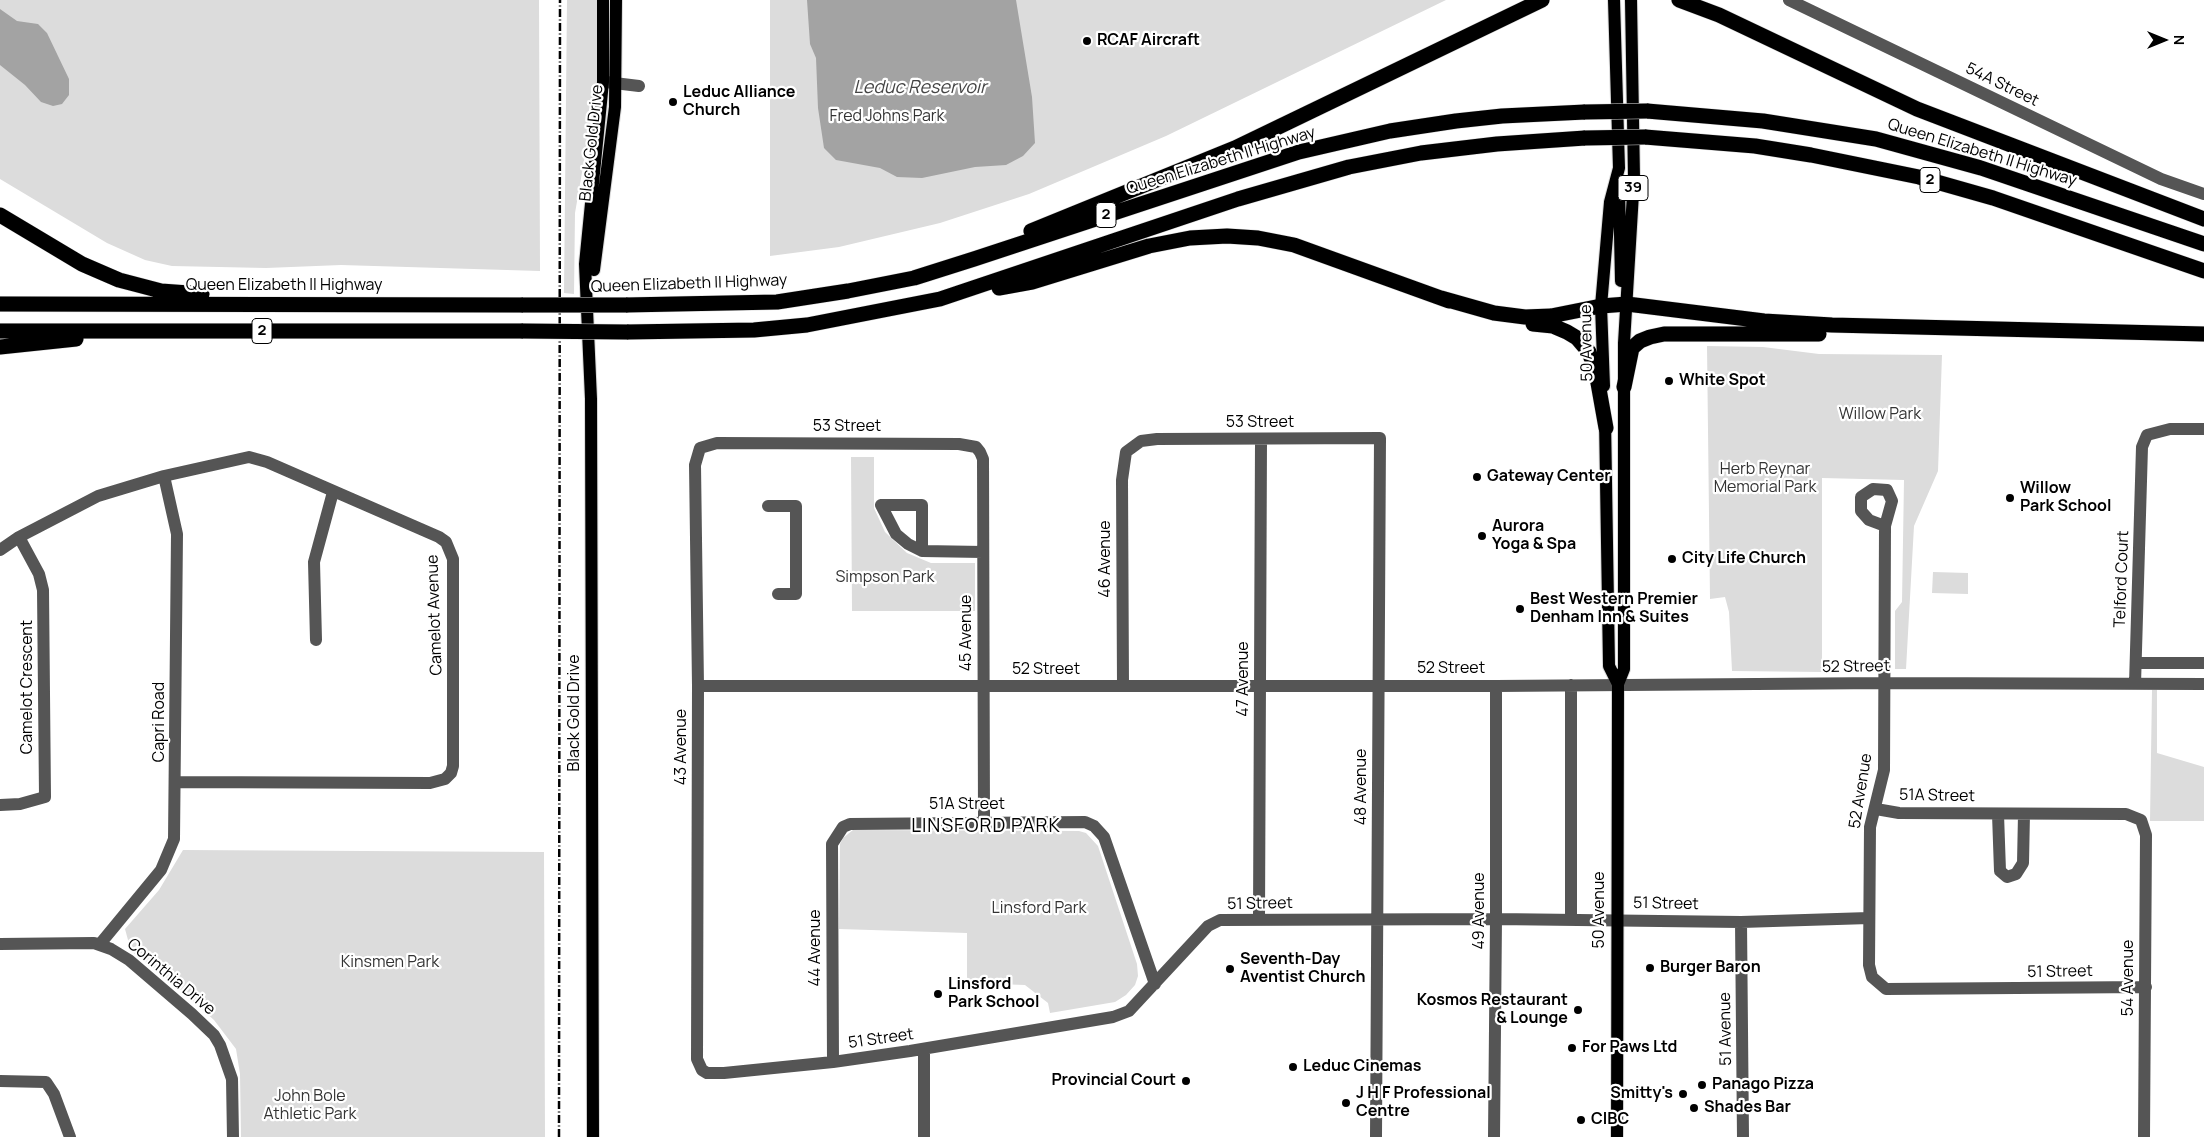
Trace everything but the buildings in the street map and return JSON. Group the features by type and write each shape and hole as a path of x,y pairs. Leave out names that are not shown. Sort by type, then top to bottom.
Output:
{"highway":[{"path":"914,278 1235,148 1542,0"},
{"path":"1679,0 1719,15 1917,109 2204,219"},
{"path":"1695,0 1719,15"},
{"name":"Queen Elizabeth II Highway","path":"0,304 626,305 777,302 914,278 1299,152 1390,132 1456,121 1512,115 1585,112 1648,111 1763,120 1876,139 1981,168 2204,244"},
{"name":"2","path":"0,331 627,332 754,330 807,324 940,299 1246,196 1350,167 1421,153 1497,144 1585,138 1645,137 1755,146 1869,166 1919,177 1993,198 2204,271"},
{"path":"0,215 82,264 135,286 188,294 249,296 308,304"},
{"path":"940,299 1032,282 1149,246 1190,238 1227,236 1258,238 1294,245 1500,319 1553,326 1577,338 1593,361 1606,428"},
{"path":"1441,298 1494,314 1525,317 1551,316 1601,306 1627,304 1803,323 2204,334"},
{"path":"1624,387 1632,348 1640,341 1664,334 1921,334 2015,330"},
{"path":"0,347 141,331"}],"main road":[{"name":"Black Gold Drive","path":"603,0 609,83"},
{"name":"Black Gold Drive","path":"593,1137 591,399 586,264 587,238 598,149 609,83 616,0"},
{"name":"50 Avenue","path":"1614,0 1619,168 1610,202 1601,306 1606,428 1609,666 1618,684"},
{"path":"1625,0 1633,73"},
{"name":"50 Avenue","path":"1617,1137 1618,684 1624,669 1624,387 1634,177 1631,0"},
{"path":"1619,168 1620,267 1622,292 1627,304"},
{"path":"1605,463 1624,463"}],"street":[{"name":"54A Street","path":"1788,0 2161,179 2204,194"},
{"path":"609,83 639,86"},
{"name":"Telford Court","path":"2135,684 2142,447 2147,435 2170,429 2204,429"},
{"name":"53 Street","path":"1141,441 1157,439 1380,438"},
{"name":"48 Avenue","path":"1376,1137 1380,438"},
{"name":"47 Avenue","path":"1258,919 1261,440"},
{"name":"46 Avenue","path":"1123,686 1122,480 1126,452 1141,441"},
{"name":"53 Street","path":"717,443 958,444 976,447"},
{"name":"43 Avenue","path":"699,1065 696,466 700,448 717,443"},
{"name":"45 Avenue","path":"976,447 983,458 984,821"},
{"name":"Camelot Avenue","path":"0,550 19,537 85,502 164,476 249,457 267,462 439,537 450,549 453,559 451,773 445,779 430,783 176,782"},
{"name":"Capri Road","path":"100,944 151,884 167,860 174,839 177,534 164,476"},
{"path":"316,640 314,562 333,492"},
{"path":"768,506 796,506 796,594 778,594"},
{"name":"52 Avenue","path":"1886,526 1884,770 1876,809 1870,827 1869,918 1869,965 1872,978 1886,989"},
{"name":"Camelot Crescent","path":"0,805 20,804 45,797 43,590 39,574 19,537"},
{"path":"922,551 983,552"},
{"path":"2136,663 2204,662"},
{"name":"52 Street","path":"698,686 1496,686 1886,682 2204,684"},
{"path":"1571,685 1571,920"},
{"name":"49 Avenue","path":"1494,1137 1496,686"},
{"name":"51A Street","path":"1876,809 1899,813 2126,814 2140,820"},
{"name":"51A Street","path":"1998,814 2000,871 2007,877 2016,874 2023,863 2024,814"},
{"name":"54 Avenue","path":"2140,820 2146,835 2144,1137"},
{"name":"51A Street","path":"836,835 843,827 862,822 1085,822 1100,830 1104,837 1154,984"},
{"name":"44 Avenue","path":"832,1062 832,844 836,835"},
{"name":"51 Street","path":"699,1065 702,1070 714,1074 832,1062 924,1049 1113,1017 1128,1011 1214,922 1258,919 1741,922 1869,918"},
{"name":"51 Avenue","path":"1741,922 1743,1137"},
{"name":"Corinthia Drive","path":"0,944 100,944 129,960 214,1035 225,1056 232,1079 234,1137"},
{"name":"51 Street","path":"1886,989 2146,987"},
{"path":"924,1049 924,1137"},
{"path":"0,1081 46,1082 54,1094 70,1137"}],"green space":[{"path":"0,0 539,0 540,271 341,265 266,268 172,266 145,260 107,243 0,179"},
{"path":"567,0 597,0 598,80 575,213 574,294 564,293"},
{"name":"Fred Johns Park","path":"770,0 1446,0 1166,136 1029,194 940,223 839,247 770,256"},
{"name":"Herb Reynar Memorial Park","path":"1707,346 1763,347 1819,354 1942,355 1938,471 1914,526 1906,669 1895,669 1895,611 1902,602 1904,480 1822,478 1822,672 1732,671 1729,612 1725,597 1710,599"},
{"name":"Simpson Park","path":"851,457 874,457 874,508 885,532 907,553 931,563 975,563 975,611 852,611"},
{"path":"1933,572 1968,573 1968,594 1932,593"},
{"path":"2152,690 2157,690 2157,753 2204,767 2204,821 2150,821"},
{"name":"Linsford Park","path":"853,830 1079,831 1086,833 1098,846 1137,964 1138,976 1135,985 1126,995 1115,1002 1050,1013 1048,1003 1025,985 967,983 967,933 839,929 840,844 843,838"},
{"name":"Kinsmen Park","path":"183,850 544,852 545,1137 241,1137 240,1074 236,1049 214,1020 174,984 131,951 125,929 159,890"}],"water":[{"name":"Leduc Reservoir","path":"807,0 1016,0 1032,97 1035,143 1023,156 1006,165 975,167 922,178 897,177 880,168 836,160 824,148 818,108 816,58 810,44"},
{"path":"0,9 17,21 38,24 47,33 69,79 69,95 62,104 53,106 41,102 25,85 0,65"}],"railway":[{"path":"559,1137 560,0"}],"place":[{"name":"RCAF Aircraft","path":"1087,41"},
{"name":"Leduc Alliance Church","path":"673,102"},
{"name":"White Spot","path":"1669,381"},
{"name":"Gateway Center","path":"1477,477"},
{"name":"Willow Park School","path":"2010,498"},
{"name":"Aurora Yoga & Spa","path":"1482,536"},
{"name":"City Life Church","path":"1672,559"},
{"name":"Best Western Premier Denham Inn & Suites","path":"1520,609"},
{"name":"Burger Baron","path":"1650,968"},
{"name":"Seventh-Day Aventist Church","path":"1230,969"},
{"name":"Linsford Park School","path":"938,994"},
{"name":"Kosmos Restaurant & Lounge","path":"1578,1010"},
{"name":"For Paws Ltd","path":"1572,1048"},
{"name":"Leduc Cinemas","path":"1293,1067"},
{"name":"Provincial Court","path":"1186,1081"},
{"name":"Panago Pizza","path":"1702,1085"},
{"name":"Smitty's","path":"1683,1094"},
{"name":"J H F Professional Centre","path":"1346,1103"},
{"name":"Shades Bar","path":"1694,1108"},
{"name":"CIBC","path":"1581,1120"}],"district":[{"name":"LINSFORD PARK","path":"986,827"}],"park label":[{"name":"Willow Park","path":"1880,415"},
{"name":"John Bole Athletic Park","path":"310,1106"}]}
